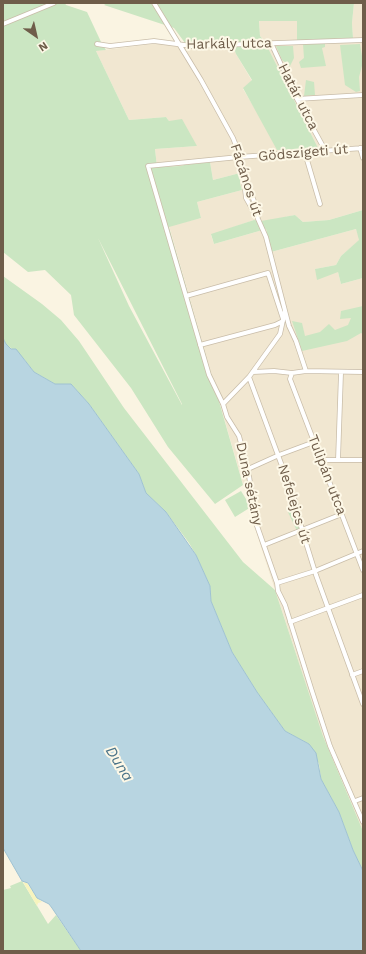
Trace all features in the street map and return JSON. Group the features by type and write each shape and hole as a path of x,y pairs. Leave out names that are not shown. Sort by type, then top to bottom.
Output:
{"street":[{"path":"3,24 54,3"},
{"name":"Fácános út","path":"154,3 180,45 233,138 239,152 238,160 254,201 258,219 266,237 289,326 296,341 306,371"},
{"name":"Harkály utca","path":"97,44 110,46 154,41 192,46 363,40"},
{"name":"Határ utca","path":"271,43 297,99 326,150"},
{"path":"297,99 363,95"},
{"path":"361,148 363,158"},
{"name":"Gödszigeti út","path":"148,166 239,157 361,148"},
{"path":"305,153 320,204"},
{"name":"Duna sétány","path":"148,166 209,375 223,404 227,417 240,436 248,469 256,523 277,583 278,591 285,605 330,746 363,822"},
{"path":"186,296 268,273 283,321 289,326"},
{"path":"223,404 249,377 280,334 285,311"},
{"path":"200,345 275,325 283,321"},
{"path":"253,372 363,372"},
{"path":"338,460 341,372"},
{"name":"Tulipán utca","path":"292,373 290,379 363,570"},
{"name":"Nefelejcs út","path":"249,377 279,455 295,501 302,530 315,571 363,704"},
{"path":"248,469 279,455 314,442"},
{"path":"322,460 363,460"},
{"path":"264,545 342,514"},
{"path":"277,583 315,571 363,551"},
{"path":"290,622 363,595"},
{"path":"352,675 363,671"},
{"path":"355,801 363,798"}],"shaded area":[{"path":"354,3 363,3 363,210 329,220 303,222 295,215 261,222 254,220 211,235 214,244 266,229 271,252 356,229 360,240 341,256 336,265 315,269 338,272 341,284 363,278 363,831 323,736 261,547 169,226 201,218 197,202 242,190 240,173 213,180 210,162 181,166 157,167 155,149 197,146 166,117 129,120 96,51 161,43 233,46 252,81 243,89 257,112 318,148 265,42 260,36 259,20 297,21 297,40 353,38 352,23"}],"green space":[{"path":"3,3 65,3 66,5 87,12 106,50 96,51 129,120 166,117 169,121 182,119 197,146 155,149 157,167 181,166 210,162 213,180 240,173 242,190 197,202 201,218 169,227 243,485 215,504 168,447 131,388 74,315 71,295 45,270 28,272 3,252","holes":["98,238 182,404 129,306"]},
{"path":"107,3 354,3 352,23 353,38 297,41 297,21 259,21 260,36 265,42 318,148 277,150 243,88 252,80 236,54 233,46 188,47 174,28 104,5"},
{"path":"303,44 325,44 325,47 322,48 326,66 301,68 299,62 304,58"},
{"path":"360,44 363,62 359,77 360,91 356,92 345,85 340,45"},
{"path":"276,46 293,46 294,58 290,66 282,60"},
{"path":"306,80 314,82 315,95 304,96"},
{"path":"363,210 363,278 341,284 338,272 317,280 315,269 336,265 341,256 359,240 356,229 271,252 266,229 214,244 211,234 254,220 261,221 295,215 303,222 329,220"},
{"path":"3,276 42,304 61,320 79,341 124,408 243,562 275,590 323,736 363,831 363,871 353,850 339,812 321,779 319,764 309,744 285,731 257,692 232,652 211,601 210,586 189,543 166,512 146,493 139,474 89,404 71,384 55,384 34,372 24,359 6,344 3,338"},
{"path":"363,306 363,334 361,333 347,341 302,351 292,321 302,323 305,336 320,332 329,324 335,330 348,325 351,318 340,319 341,311"},
{"path":"241,491 251,507 235,517 225,500"},
{"path":"295,505 301,529 297,531 286,508"},
{"path":"22,881 48,924 56,915 81,951 3,951 3,890 11,888 10,886"}],"sand":[{"path":"23,882 27,883 37,898 42,902 38,903 37,906"}],"water":[{"name":"Duna","path":"3,338 11,349 16,349 34,372 55,384 71,384 89,404 139,474 146,493 166,512 196,555 210,586 211,601 232,652 257,692 285,731 309,744 316,753 321,779 339,812 353,850 363,871 363,951 81,951 49,904 37,898 28,883 22,881 3,848"}]}
